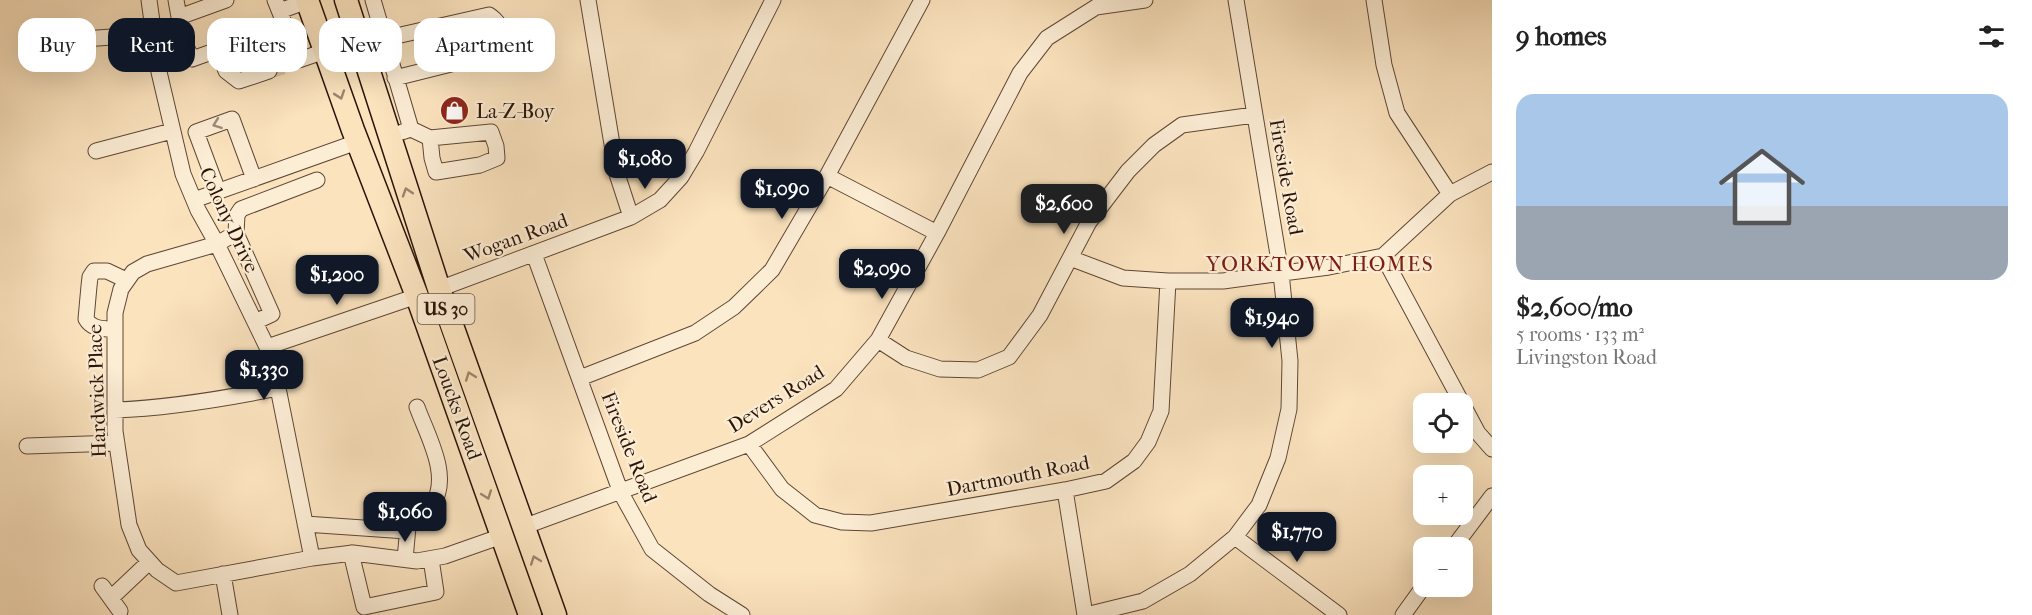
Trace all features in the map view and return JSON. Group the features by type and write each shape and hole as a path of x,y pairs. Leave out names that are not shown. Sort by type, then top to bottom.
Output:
{"highway":[{"name":"Loucks Road","path":"307,0 319,34"},
{"name":"Loucks Road","path":"346,0 352,18"},
{"name":"Loucks Road","path":"332,72 417,296 530,615"},
{"name":"Loucks Road","path":"373,72 400,132 439,289 555,615"}],"street":[{"name":"Colony Drive","path":"149,0 151,18"},
{"path":"176,0 185,44 192,59 207,54"},
{"path":"179,17 226,0"},
{"path":"278,5 307,0"},
{"path":"373,0 378,18"},
{"path":"588,0 617,174 631,217"},
{"name":"Wogan Road","path":"439,289 631,217 660,200 696,152 773,0"},
{"path":"580,378 695,333 734,307 772,270 827,176 922,0"},
{"name":"Devers Road","path":"523,527 749,444 836,389 878,340 937,234 1020,73 1047,38 1096,7 1145,0"},
{"name":"Fireside Road","path":"1085,615 1143,601 1190,574 1235,537 1259,505 1278,458 1289,409 1290,361 1281,273 1236,0"},
{"path":"1374,0 1384,65 1397,113 1450,194"},
{"path":"395,78 487,55 495,51 502,33 498,21 489,15 402,31"},
{"name":"Colony Drive","path":"159,72 183,174 267,347 278,388 312,558"},
{"path":"393,72 400,132 430,138"},
{"path":"878,340 906,358 940,369 978,370 1009,357 1040,315 1089,222 1128,171 1154,145 1182,125 1254,115"},
{"path":"218,191 196,132 232,119 254,179"},
{"path":"96,151 172,131"},
{"path":"194,200 357,142"},
{"path":"1070,258 1123,278 1168,281 1223,280 1329,267 1383,255 1450,194 1492,172"},
{"path":"827,176 937,234"},
{"path":"255,322 272,314 236,233 237,215 241,209 317,180"},
{"path":"115,330 94,327 86,319 90,277 94,271 100,270 126,280 133,272 147,264 217,244 236,233"},
{"name":"Fireside Road","path":"534,254 621,492 652,549 709,594 742,615"},
{"path":"1383,255 1478,433 1492,449"},
{"name":"Hardwick Place","path":"126,280 121,289 115,313 115,410 117,443 129,525 138,550 157,570 176,583 223,574"},
{"name":"Dartmouth Road","path":"749,444 782,489 815,515 842,522 871,523 1106,481 1134,461 1148,442 1161,411 1168,281"},
{"path":"267,347 417,296"},
{"path":"115,410 156,409 205,403 278,388"},
{"path":"405,560 408,527 432,505 438,493 440,481 437,464 417,407"},
{"path":"27,446 117,443"},
{"path":"1065,490 1085,615"},
{"path":"1461,537 1492,495"},
{"path":"305,524 407,531"},
{"path":"230,615 223,574 351,553 417,561 445,556 502,536"},
{"path":"1235,537 1339,615"},
{"path":"351,553 364,607 436,592 430,559"},
{"path":"120,611 106,592 149,561"},
{"path":"1403,615 1416,597"}],"place":[{"name":"La-Z-Boy","path":"455,111"}],"district":[{"name":"YORKTOWN HOMES","path":"1320,264"}]}
